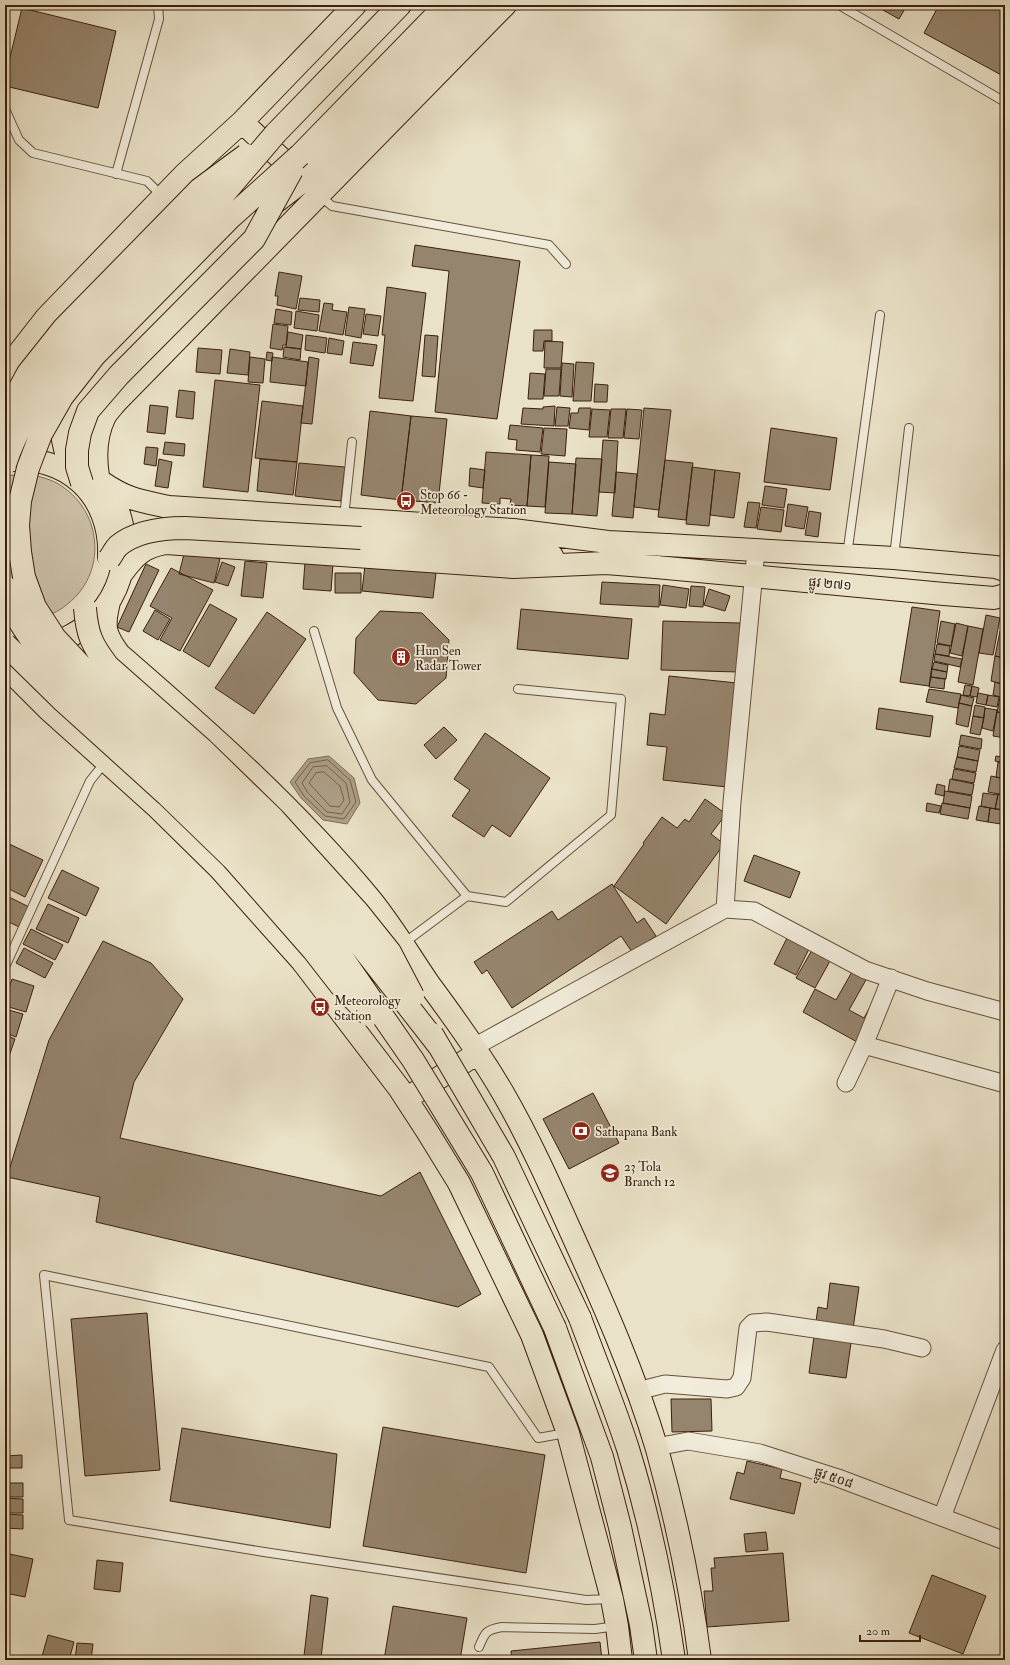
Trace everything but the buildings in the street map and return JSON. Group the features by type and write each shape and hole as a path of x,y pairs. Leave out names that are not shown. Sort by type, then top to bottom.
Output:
{"main road":[{"path":"5,374 11,363 46,318 162,197 242,122 355,5"},
{"path":"5,463 21,425 44,386 64,360 217,202 276,133 400,5"},
{"path":"438,1046 343,923 262,832 191,763 85,670 55,638 35,607 24,577 18,525 20,501 28,468 41,434 62,398 95,355 230,218 300,155 446,5"},
{"path":"116,566 106,520 96,500 94,481 98,436 105,416 117,401 267,249 312,187 476,5"},
{"path":"66,454 63,440 63,427 68,415 102,370 242,228 312,187 505,5"},
{"path":"242,122 312,187"},
{"path":"5,415 28,373 63,329 200,189 276,133"},
{"path":"94,481 77,466 77,450 80,433 88,411 119,375 254,239 300,155"},
{"path":"5,446 29,444 44,446 66,454 78,460 94,481"},
{"path":"5,463 26,460 42,462 70,474 94,481 134,500 169,507 514,530 608,542 894,558 996,566 1005,570"},
{"path":"589,563 511,549 361,538 162,528 147,532 126,541 117,547 116,566 104,620 105,632 109,641 119,654 212,735 287,807 372,902 476,1050 502,1091 532,1146 603,1302 637,1391 656,1447 675,1517 696,1624 700,1660"},
{"path":"5,632 21,634 37,633 64,624 86,608 102,583 116,566 131,560 151,545 166,543 513,567 589,563"},
{"name":"ផ្លូវ ២៧១","path":"589,563 656,567 994,598 1005,595"},
{"path":"5,587 15,615 38,650 71,685 178,780 247,846 328,937 413,1060 482,1173 555,1328 602,1458 620,1527 640,1618 646,1660"},
{"path":"5,646 39,647 57,642 73,635 86,626 98,616 108,602"},
{"path":"86,608 86,624 89,636 97,651 108,666 202,749 274,819 358,912 390,952 438,1046 504,1157 580,1318 628,1449 648,1528 668,1620 674,1660"},
{"path":"5,646 167,795 233,859 313,950 341,986 413,1060"},
{"path":"5,666 48,709 156,806 220,869 302,961 406,1099 459,1183 532,1335 568,1433 612,1599 621,1660"},
{"path":"329,996 402,944"},
{"path":"406,1099 476,1050"}],"street":[{"path":"725,909 732,802 756,551"},
{"path":"476,1050 725,909 754,911 865,970 927,990 1005,1012"},
{"path":"846,1083 864,1045 891,978"},
{"path":"864,1045 1002,1083"},
{"path":"637,1391 665,1384 727,1389 736,1387 742,1378 748,1328 753,1323 767,1322 884,1339 922,1348"},
{"path":"942,1517 1005,1350"},
{"name":"ផ្លូវ ៥០៨","path":"656,1447 688,1441 760,1453 838,1478 1005,1541"}],"lane":[{"path":"116,174 159,19 158,5"},
{"path":"839,5 1005,102"},
{"path":"5,109 19,140 33,153 147,182 162,197"},
{"path":"312,187 332,206 549,245 566,264"},
{"path":"847,556 880,315"},
{"path":"894,558 909,428"},
{"path":"344,519 352,442"},
{"path":"314,631 338,708 372,780 467,896 506,902 611,815 620,699 518,689"},
{"path":"5,966 90,781 107,761"},
{"path":"402,944 467,896"},
{"path":"568,1433 538,1438 489,1367 44,1275 69,1520 256,1551 578,1599 612,1599"},
{"path":"479,1647 484,1633 502,1627 595,1629 617,1626"}],"shaded area":[{"path":"25,474 50,480 63,487 75,497 84,509 91,523 95,552 87,581 78,594 64,607 52,614 43,616 5,617 5,476"}],"water":[{"path":"329,756 354,778 360,803 347,824 323,820 301,798 290,782 308,759"}],"place":[{"name":"Stop 66 - Meteorology Station","path":"406,501"},
{"name":"Hun Sen Radar Tower","path":"401,657"},
{"name":"Meteorology Station","path":"320,1007"},
{"name":"Sathapana Bank","path":"581,1131"},
{"name":"23 Tola Branch 12","path":"610,1173"}]}
